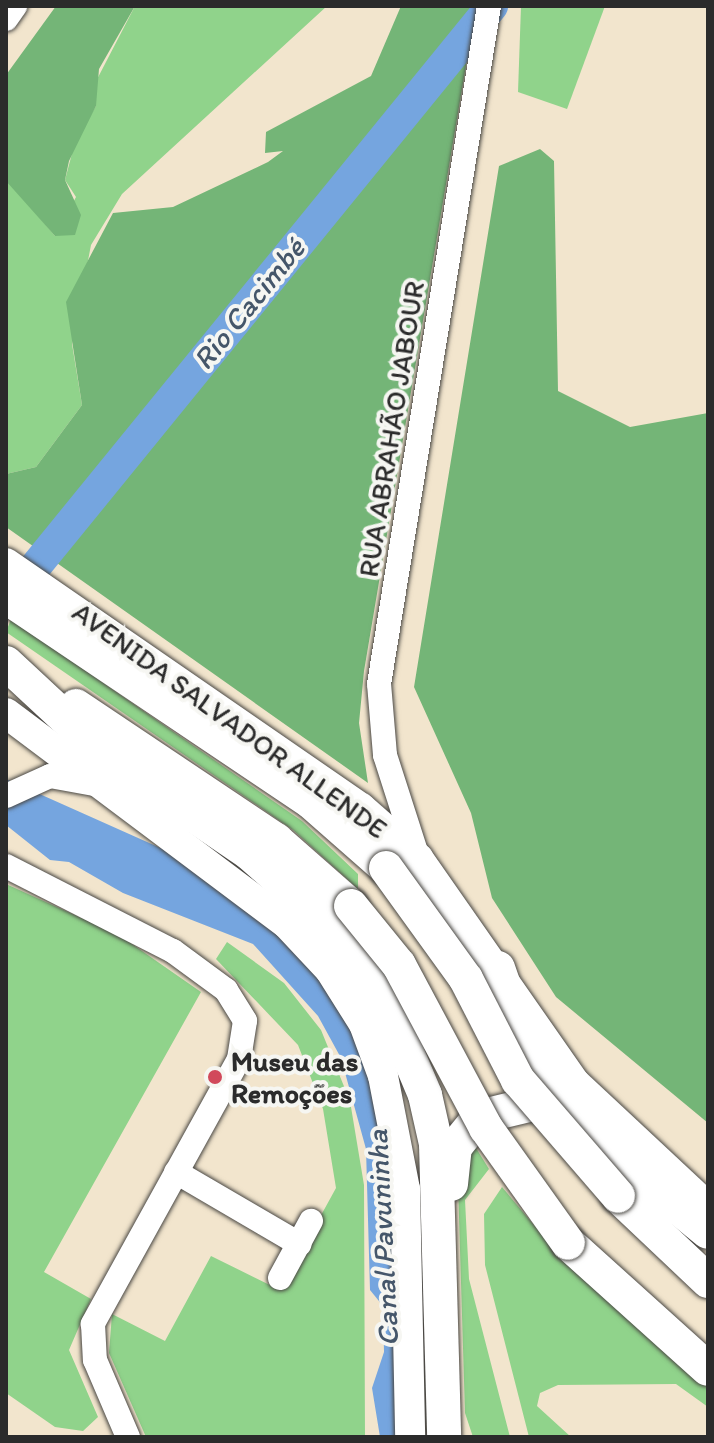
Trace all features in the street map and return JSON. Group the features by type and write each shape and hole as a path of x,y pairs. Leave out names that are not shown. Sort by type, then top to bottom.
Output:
{"highway":[{"name":"AVENIDA SALVADOR ALLENDE","path":"22,596 311,802 386,868 466,979 518,1080 630,1187"},
{"path":"6,661 276,840 351,906 399,965 486,1128 568,1243 708,1369"},
{"path":"6,661 105,755 249,853 323,918 366,970 403,1035 425,1095 442,1251 444,1437"},
{"path":"498,968 518,1026 552,1081 630,1187 708,1232"},
{"path":"442,1251 455,1147 465,1128 494,1110 547,1104 599,1152 708,1281"}],"main road":[{"name":"AVENIDA SALVADOR ALLENDE","path":"6,563 22,596 361,808 418,858 498,968 575,1083 708,1207"},
{"path":"6,713 287,924 330,970 364,1024 383,1076 405,1189 410,1437"}],"street":[{"path":"6,19 15,6"},
{"name":"RUA ABRAHÃO JABOUR","path":"418,858 385,755 379,684 488,18"},
{"path":"6,796 28,782 61,776 105,787"},
{"path":"6,866 143,931 221,986 242,1010 243,1049 93,1324 95,1360 128,1437"},
{"path":"176,1172 299,1244"},
{"path":"280,1278 311,1221"}],"green space":[{"path":"56,6 135,6 99,69 96,106 69,161 65,180 81,215 75,235 55,236 6,181 6,75"},
{"path":"135,6 327,6 122,194 91,245 72,344 82,405 36,467 6,474 6,178 55,236 76,197 65,180 75,142 96,106 93,87"},
{"path":"401,6 476,6 364,671 359,723 368,783 6,527 6,474 36,467 82,405 66,302 113,213 173,207 268,162 283,151 265,153 266,132 371,76"},
{"path":"521,6 605,6 567,109 518,92"},
{"path":"540,149 554,161 558,391 630,427 708,413 708,1123 556,997 492,898 471,813 414,687 499,166"},
{"path":"11,619 302,821 358,874 358,889 293,830 6,632"},
{"path":"6,884 119,935 201,992 44,1272 91,1299 69,1350 98,1417 83,1431 55,1427 6,1393"},
{"path":"227,942 284,983 321,1030 350,1101 364,1185 365,1437 146,1437 109,1353 112,1314 165,1341 211,1256 280,1290 336,1188 323,1109 298,1045 216,959"},
{"path":"471,1140 489,1169 465,1200 469,1279 510,1437 473,1437 465,1413 458,1184"},
{"path":"502,1187 565,1262 708,1381 708,1407 676,1384 558,1385 540,1393 537,1406 571,1437 529,1437 485,1265 484,1214"}],"water":[{"name":"Canal Pavuninha","path":"6,779 165,850 286,928 342,992 395,1139 398,1437 380,1437 372,1388 384,1352 383,1306 370,1290 366,1149 341,1058 318,1016 253,944 123,893 69,862 50,860 6,825"}],"waterway":[{"name":"Rio Cacimbé","path":"9,599 492,6"}],"place":[{"name":"Museu das Remoções","path":"215,1077"}]}
